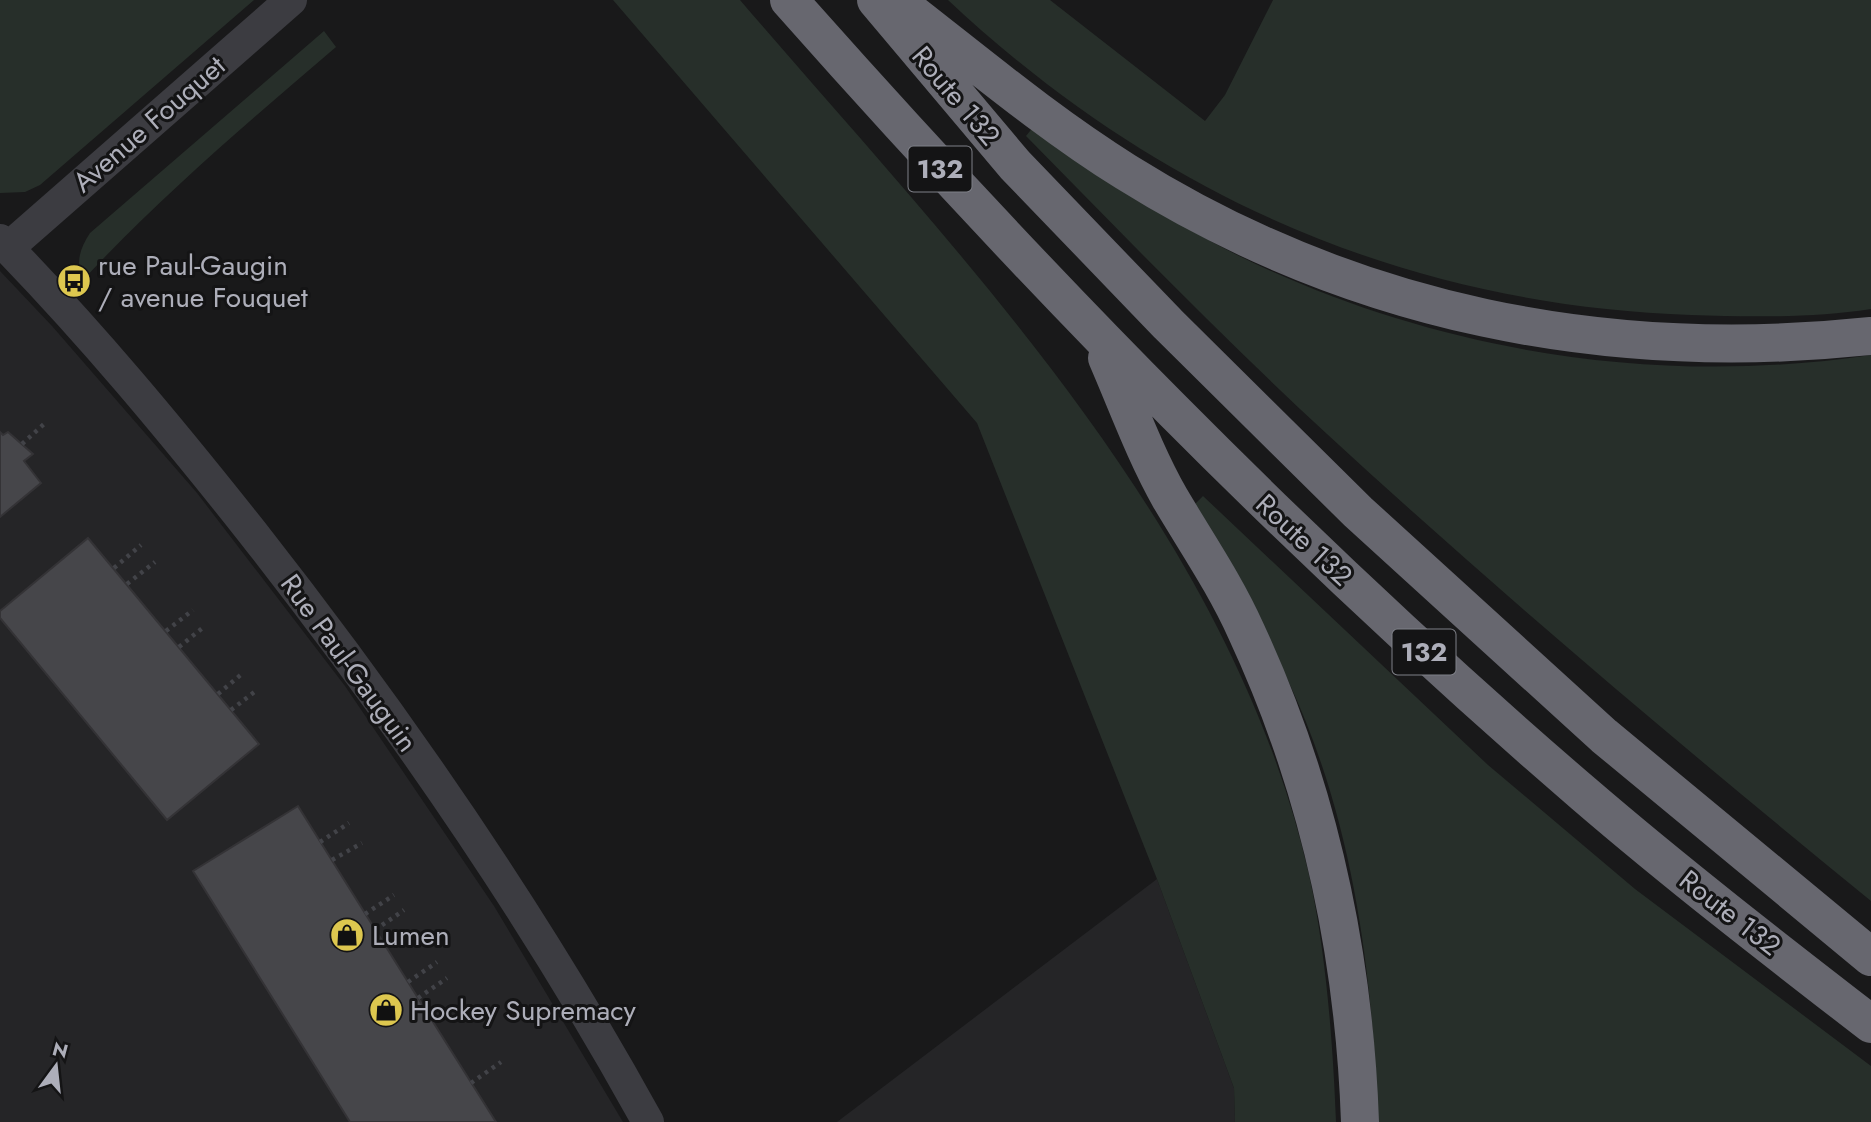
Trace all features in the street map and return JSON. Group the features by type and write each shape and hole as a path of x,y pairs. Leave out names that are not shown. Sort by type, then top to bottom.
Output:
{"highway":[{"name":"Route 132","path":"789,0 939,169 1096,334 1289,527 1513,732 1679,874 1871,1024"},
{"name":"Route 132","path":"876,0 1015,165 1122,278 1331,486 1485,631 1604,736 1871,957"},
{"path":"895,0 1062,128 1126,172 1225,228 1319,271 1451,311 1511,325 1599,338 1724,345 1871,336"},
{"path":"1096,334 1169,496 1245,629 1296,752 1331,873 1344,941 1354,1017 1360,1122"}],"street":[{"name":"Avenue Fouquet","path":"4,244 291,0"},
{"name":"Rue Paul-Gauguin","path":"4,244 162,421 370,687 498,875 648,1122"}],"path":[{"path":"22,444 44,424"},
{"path":"114,568 141,544"},
{"path":"127,584 155,562"},
{"path":"166,631 193,610"},
{"path":"179,647 205,626"},
{"path":"218,694 243,673"},
{"path":"231,710 257,690"},
{"path":"320,842 349,824"},
{"path":"332,860 362,843"},
{"path":"365,914 394,894"},
{"path":"375,930 404,910"},
{"path":"408,982 437,962"},
{"path":"418,998 447,978"},
{"path":"471,1083 501,1062"}],"shaded area":[{"path":"0,0 254,0 40,185 25,192 0,193"},
{"path":"613,0 740,0 997,300 1079,406 1153,516 1219,630 1271,749 1309,875 1315,904 1328,998 1336,1122 1235,1122 1234,1088 1157,879 977,423"},
{"path":"948,0 1050,0 1205,121 1225,95 1273,0 1871,0 1871,309 1804,315 1736,316 1586,307 1484,289 1385,263 1291,227 1200,183 1112,130 1028,69"},
{"path":"324,31 336,47 174,189 83,280 79,268 80,256 90,233"},
{"path":"1034,126 1144,201 1201,236 1260,266 1332,296 1407,321 1482,341 1559,355 1637,364 1715,367 1793,364 1871,355 1871,901 1596,672 1460,554 1288,398 1026,136"},
{"path":"0,271 52,326 197,493 345,686 494,906 623,1122 0,1122"},
{"path":"1203,496 1488,765 1635,889 1871,1066 1871,1122 1378,1122 1366,969 1350,869 1338,819 1324,770 1294,694 1253,612 1194,505"},
{"path":"1157,879 1234,1088 1235,1122 837,1122"}],"building":[{"path":"0,432 3,435 8,432 33,454 24,461 41,483 0,517"},
{"path":"88,538 259,744 167,820 0,618 0,611"},
{"path":"298,806 496,1122 350,1122 193,871"}],"place":[{"name":"rue Paul-Gaugin / avenue Fouquet","path":"74,281"},
{"name":"Lumen","path":"347,935"},
{"name":"Hockey Supremacy","path":"386,1010"}]}
